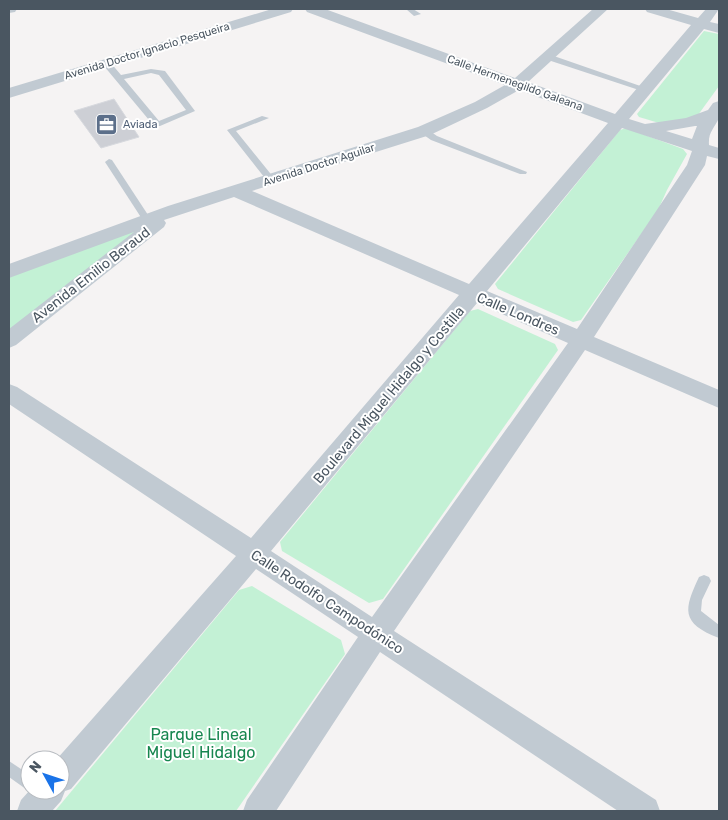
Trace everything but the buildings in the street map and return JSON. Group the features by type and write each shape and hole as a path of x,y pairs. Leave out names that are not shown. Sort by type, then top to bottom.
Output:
{"street":[{"name":"Avenida Doctor Ignacio Pesqueira","path":"9,93 286,9"},
{"name":"Calle Hermenegildo Galeana","path":"312,9 619,121 710,151"},
{"name":"Avenida Doctor Aguilar","path":"9,271 174,210 424,132 480,105 517,84 602,9"},
{"path":"652,9 711,20"},
{"name":"Boulevard Miguel Hidalgo y Costilla","path":"70,760 254,553 645,89 711,20"},
{"path":"644,129 689,123 716,110"},
{"path":"258,811 376,634 580,340 696,165 710,151 700,137 702,130 716,110"},
{"name":"Calle Londres","path":"235,191 473,295 719,399"},
{"name":"Avenida Emilio Beraud","path":"9,340 174,210"},
{"name":"Calle Rodolfo Campodónico","path":"9,393 645,811"}],"lane":[{"path":"408,9 417,14"},
{"path":"548,57 645,89"},
{"path":"107,64 156,124 191,111 162,73 150,70 119,78"},
{"path":"265,118 231,130 271,180"},
{"path":"424,132 434,138 523,172"},
{"path":"109,162 147,220"},
{"path":"704,582 693,604 695,615 703,623 719,632"},
{"path":"9,768 20,776"}],"green space":[{"path":"704,31 719,34 719,86 698,115 691,119 659,123 639,117 637,114"},
{"path":"626,128 683,149 687,154 658,210 581,320 573,322 498,289 495,284 620,130"},
{"path":"150,223 9,337 9,273"},
{"path":"478,309 555,344 558,350 383,599 369,603 282,551 280,542 470,311"},
{"name":"Parque Lineal Miguel Hidalgo","path":"252,586 341,640 345,654 236,811 55,811 64,800 70,800 70,793 239,590"}],"place":[{"name":"Aviada","path":"107,124"}]}
